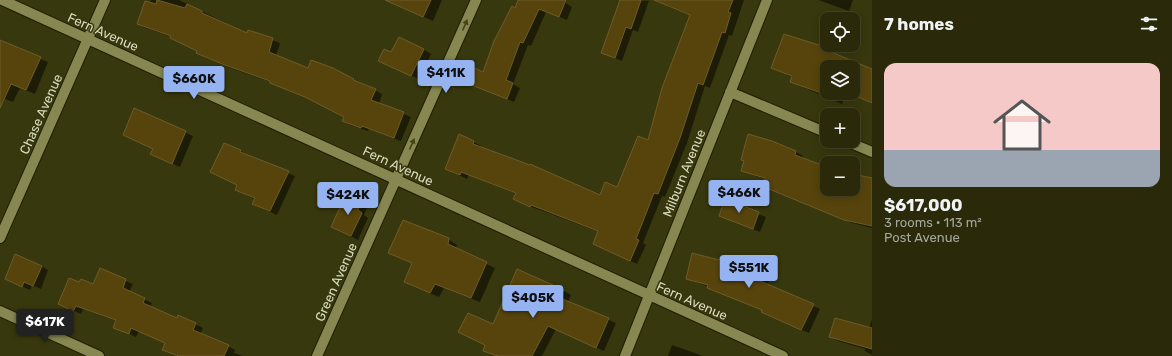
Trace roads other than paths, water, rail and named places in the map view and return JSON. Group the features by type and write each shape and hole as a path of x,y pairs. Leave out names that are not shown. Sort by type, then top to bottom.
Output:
{"street":[{"name":"Fern Avenue","path":"2,0 783,356"},
{"name":"Chase Avenue","path":"0,238 105,0"},
{"name":"Green Avenue","path":"317,356 476,0"},
{"name":"Milburn Avenue","path":"625,356 767,0"},
{"path":"730,92 820,130"},
{"path":"860,147 872,152"},
{"path":"0,311 99,356"}]}
